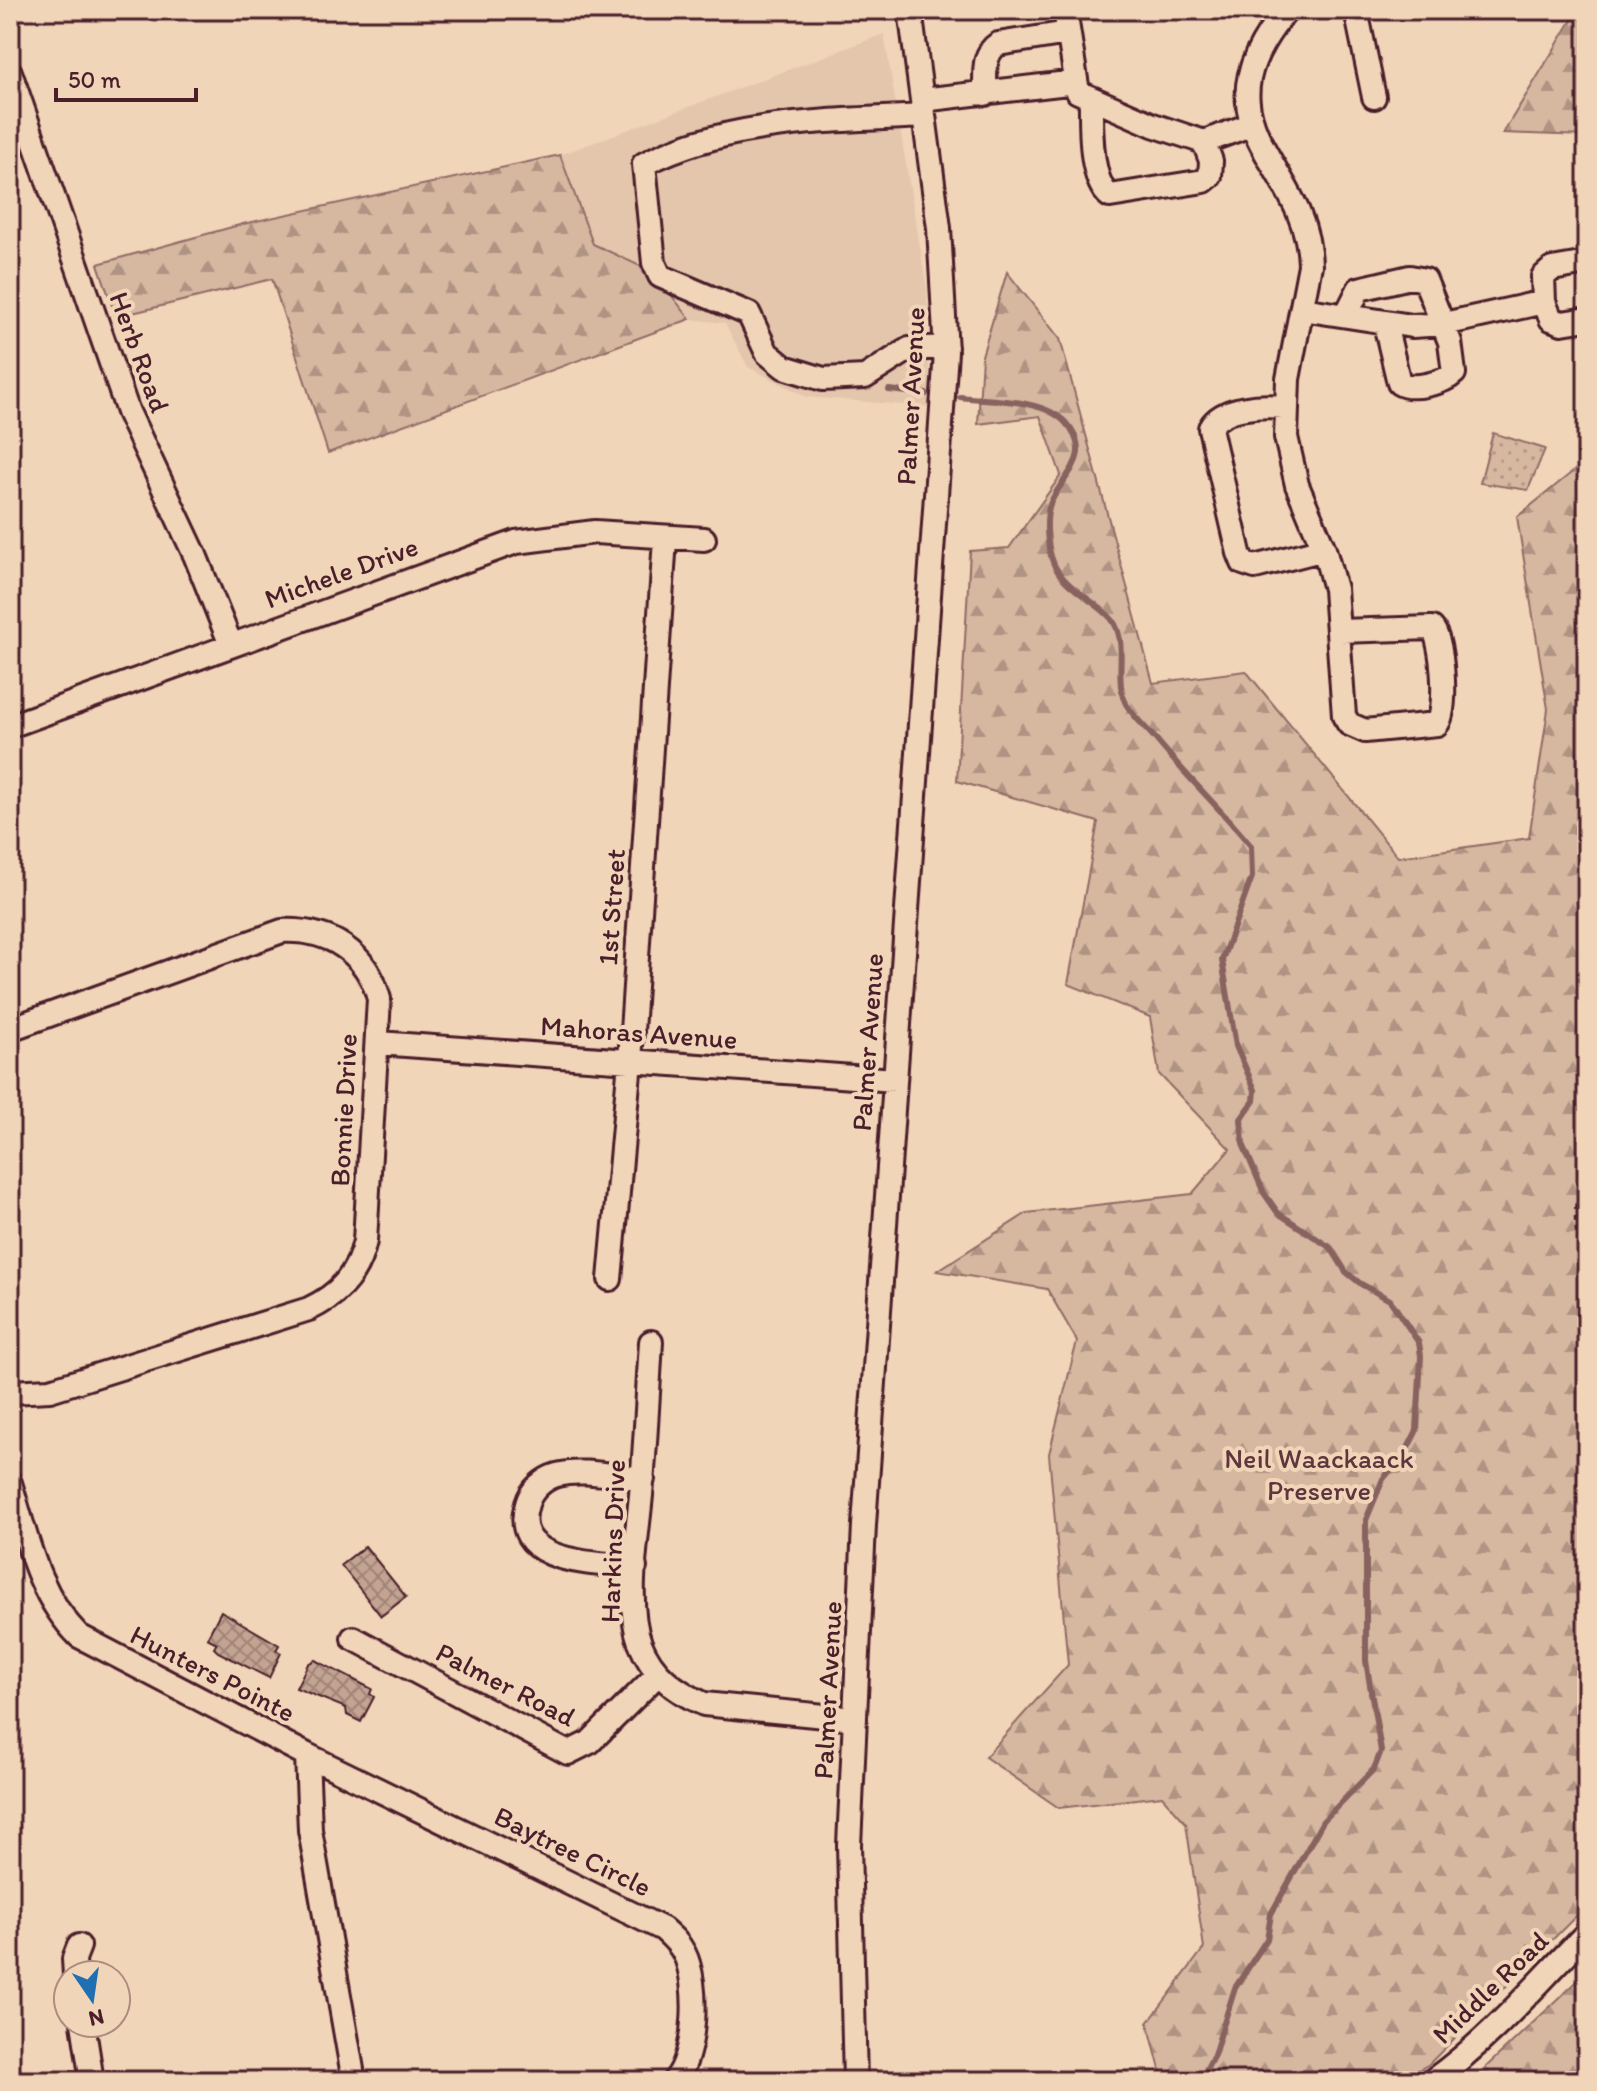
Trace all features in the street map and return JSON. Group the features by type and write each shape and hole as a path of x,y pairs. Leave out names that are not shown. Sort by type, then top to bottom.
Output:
{"street":[{"name":"Palmer Avenue","path":"855,2081 848,1891 864,1525 946,347 939,228 910,10"},
{"path":"1065,10 1083,90 1099,187 1110,196 1204,181 1210,176 1211,161 1204,142"},
{"path":"1287,10 1256,60 1248,101 1250,125 1305,224 1310,265 1284,407 1294,474 1324,549 1335,589 1344,716 1349,724 1365,731 1430,727 1442,718 1444,711 1437,633 1420,626 1340,631"},
{"path":"1356,10 1374,97"},
{"path":"985,94 986,57 991,48 998,44 1068,33"},
{"name":"Herb Road","path":"10,72 128,412 195,555 231,645"},
{"path":"946,347 909,349 865,377 823,379 784,367 767,353 749,314 660,276 654,263 644,164 676,147 778,126 923,108 985,94 1083,90 1153,125 1204,142 1250,125"},
{"path":"1587,263 1546,272 1544,302 1551,319 1557,323 1587,319"},
{"path":"1346,315 1359,289 1419,277 1429,286 1444,324 1454,373 1449,378 1406,387 1396,375 1385,324"},
{"path":"1302,309 1385,324 1444,324 1544,302"},
{"path":"1284,407 1263,405 1221,415 1210,428 1239,553 1243,563 1255,567 1324,549"},
{"name":"Michele Drive","path":"10,726 516,542 595,532 665,539 704,539"},
{"name":"1st Street","path":"610,1279 630,1061 665,539"},
{"name":"Bonnie Drive","path":"10,1029 269,934 302,930 343,944 370,973 379,999 365,1241 353,1275 340,1290 309,1309 50,1390 10,1392"},
{"name":"Mahoras Avenue","path":"378,1043 895,1080"},
{"name":"Harkins Drive","path":"651,1342 635,1567 636,1632 657,1675"},
{"path":"635,1567 553,1556 532,1541 525,1513 535,1488 557,1475 643,1479"},
{"name":"Hunters Pointe","path":"10,1483 43,1587 63,1620 79,1636 307,1755 310,1830 354,2081"},
{"name":"Palmer Road","path":"353,1638 568,1753 590,1742 657,1675"},
{"path":"657,1675 704,1704 855,1719"},
{"name":"Baytree Circle","path":"307,1755 663,1929 676,1940 690,1969 692,2044 674,2081"},
{"name":"Middle Road","path":"1432,2081 1465,2057 1520,2007 1587,1933"},
{"path":"74,1959 79,1946"},
{"path":"85,2039 92,2081"}],"path":[{"path":"1587,1199 1576,1204 1575,1215 1578,1243 1587,1267"}],"shaded area":[{"path":"884,34 927,289 930,407 807,397 748,367 725,323 690,319 653,272 593,244 560,155"}],"green space":[{"path":"1578,10 1587,10 1587,136 1503,133"},
{"path":"560,155 593,244 653,272 690,319 328,453 272,279 116,317 98,264 243,224"},
{"name":"Neil Waackaack Preserve","path":"1007,272 1060,339 1153,683 1246,671 1398,857 1529,838 1548,709 1517,517 1587,460 1587,1905 1428,2065 1398,2081 1163,2081 1148,2023 1204,1948 1186,1823 1162,1796 1059,1808 985,1757 1068,1665 1049,1454 1077,1341 1047,1289 937,1271 1027,1213 1192,1194 1230,1149 1159,1074 1150,1017 1068,984 1098,822 957,781 970,551 1009,548 1061,475 1040,416 978,424 982,356"},
{"path":"1493,433 1545,449 1528,490 1480,483"},
{"path":"1587,1972 1587,2081 1471,2081"}],"building":[{"path":"365,1546 406,1597 381,1616 341,1565"},
{"path":"221,1611 279,1645 276,1650 281,1653 269,1678 214,1648 217,1643 207,1638"},
{"path":"315,1660 372,1689 370,1694 374,1697 361,1722 347,1715 346,1708 296,1688 308,1664"}],"waterway":[{"path":"889,390 926,394"},
{"path":"960,397 1015,402 1043,409 1065,422 1074,434 1078,455 1051,502 1048,515 1048,541 1053,562 1065,580 1108,615 1118,630 1122,694 1126,704 1251,846 1252,877 1222,960 1236,1046 1255,1090 1254,1101 1241,1119 1243,1144 1264,1193 1278,1213 1331,1248 1346,1272 1361,1284 1390,1300 1419,1343 1421,1356 1417,1430 1407,1450 1383,1479 1366,1520 1366,1661 1381,1751 1374,1769 1323,1821 1271,1914 1267,1939 1235,1988 1214,2055 1200,2081"}]}
